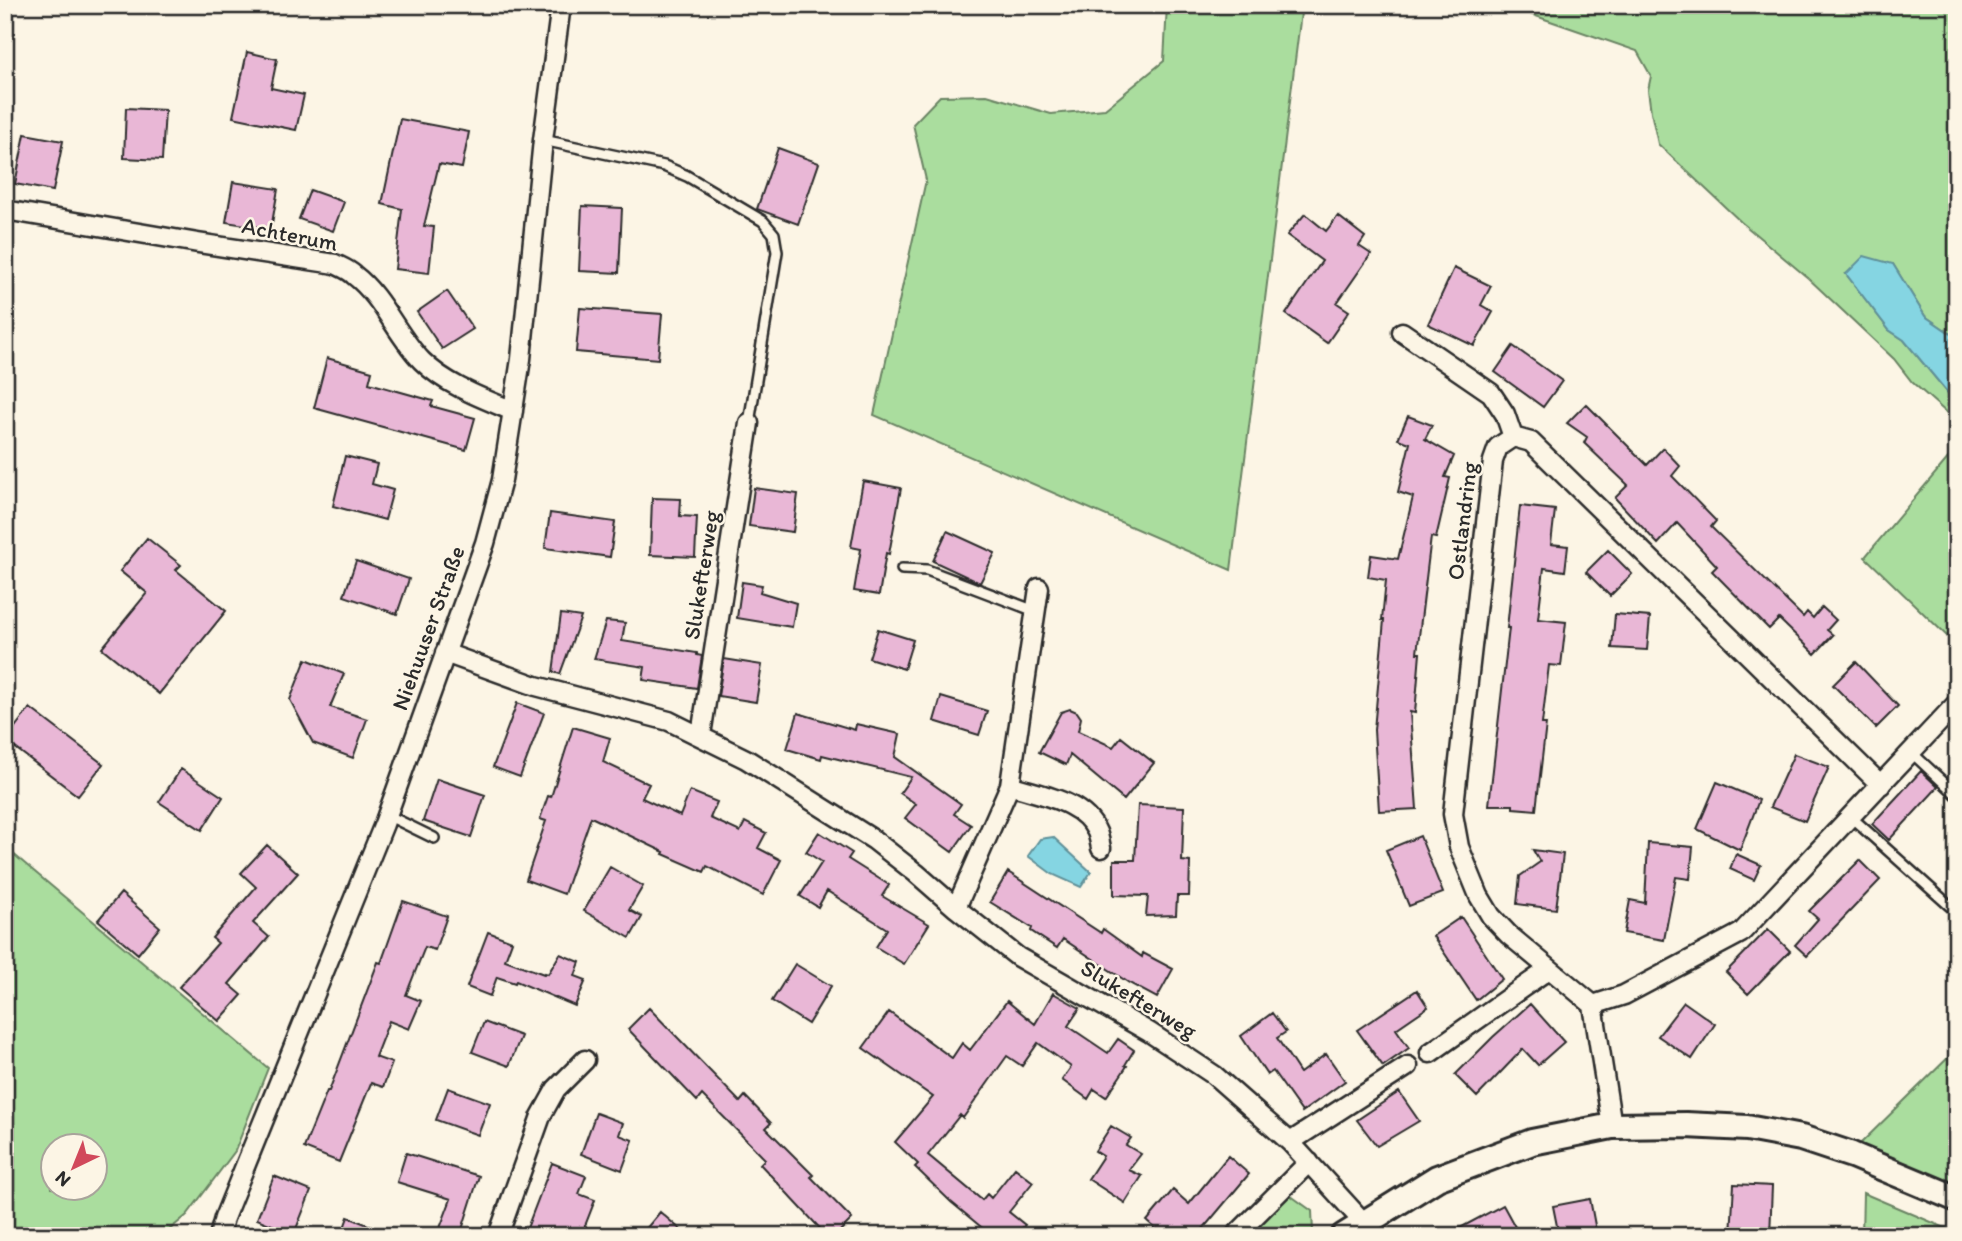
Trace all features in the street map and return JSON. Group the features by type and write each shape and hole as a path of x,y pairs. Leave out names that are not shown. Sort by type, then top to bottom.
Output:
{"street":[{"name":"Niehuuser Straße","path":"219,1236 387,815 485,543 502,480 521,359 561,5"},
{"name":"Achterum","path":"5,210 335,264 355,275 422,361 473,394 513,411"},
{"path":"1402,332 1491,393 1505,414 1513,437 1531,442 1881,785"},
{"name":"Slukefterweg","path":"701,735 749,423"},
{"name":"Ostlandring","path":"1513,437 1498,447 1493,461 1453,814 1460,846 1479,896 1491,916 1509,935 1593,1005"},
{"path":"956,908 1010,785 1039,588"},
{"name":"Slukefterweg","path":"445,653 536,686 669,721 746,759 874,841 1018,957 1149,1032 1214,1075 1290,1142 1308,1162 1354,1229"},
{"path":"1612,1126 1593,1005 1625,995 1741,933 1957,703"},
{"path":"1010,785 1069,804 1085,816 1096,831 1101,849"},
{"path":"1430,1053 1549,969"},
{"path":"498,1236 541,1116 556,1088 585,1060"},
{"path":"1290,1142 1408,1066"},
{"path":"1354,1229 1437,1178 1532,1142 1612,1126 1686,1125 1746,1128 1801,1138 1852,1155 1957,1199"},
{"path":"1235,1236 1308,1162"}],"lane":[{"path":"544,140 664,166 687,176 763,221 774,234 777,252 749,423"},
{"path":"902,569 928,570 1035,611"},
{"path":"1911,752 1957,795"},
{"path":"387,815 434,838"},
{"path":"1851,817 1950,906"}],"green space":[{"path":"1167,5 1302,5 1231,570 874,415 926,180 913,124 940,96 987,95 1051,114 1105,109 1164,61"},
{"path":"1504,5 1957,5 1957,338 1925,316 1893,264 1846,274 1889,330 1904,340 1957,404 1957,422 1912,382 1894,359 1808,278 1741,222 1658,144 1648,90 1651,76 1637,51"},
{"path":"1949,457 1957,464 1957,626 1947,636 1865,557"},
{"path":"5,847 268,1068 235,1151 187,1215 162,1236 5,1236"},
{"path":"1957,1049 1957,1188 1859,1145"},
{"path":"1287,1193 1312,1211 1313,1232 1308,1236 1246,1236"},
{"path":"1863,1193 1957,1233 1957,1236 1862,1236"}],"water":[{"path":"1864,256 1893,264 1925,316 1957,338 1957,404 1904,340 1889,330 1846,274"},
{"path":"1053,837 1091,872 1081,887 1052,874 1028,856 1040,839"}],"building":[{"path":"247,52 277,59 271,88 304,95 296,130 233,117"},
{"path":"126,108 165,110 162,160 124,158"},
{"path":"400,119 469,132 462,168 439,164 424,226 434,227 429,273 395,269 402,209 382,204"},
{"path":"25,134 63,141 53,191 15,184"},
{"path":"778,148 819,163 798,224 757,209"},
{"path":"233,182 278,189 271,229 226,222"},
{"path":"310,190 344,202 333,231 299,219"},
{"path":"582,206 622,208 619,273 579,271"},
{"path":"1305,214 1326,231 1338,216 1365,237 1359,246 1371,254 1337,303 1349,311 1327,343 1286,314 1322,261 1287,235"},
{"path":"1454,268 1491,286 1481,305 1493,312 1474,346 1428,324"},
{"path":"447,291 473,329 442,349 417,312"},
{"path":"580,308 662,314 658,359 576,352"},
{"path":"1513,346 1562,381 1543,407 1495,372"},
{"path":"327,358 372,371 369,383 433,401 431,406 475,418 466,450 314,408"},
{"path":"1586,404 1647,465 1663,448 1680,466 1672,476 1716,521 1711,527 1803,617 1807,612 1813,618 1822,607 1836,620 1827,630 1833,635 1815,654 1779,619 1769,629 1712,571 1717,566 1677,523 1658,544 1615,498 1628,485 1584,443 1587,437 1567,423"},
{"path":"1408,416 1432,425 1425,439 1454,456 1445,477 1450,478 1436,538 1431,537 1417,653 1420,653 1415,713 1410,712 1417,809 1379,811 1374,730 1386,580 1368,577 1371,555 1398,559 1413,497 1398,492 1410,443 1398,439"},
{"path":"345,456 377,464 372,484 393,490 385,520 333,506"},
{"path":"863,481 901,488 879,595 854,591 861,549 851,547"},
{"path":"754,488 798,494 793,532 749,526"},
{"path":"652,498 681,499 680,516 697,517 695,557 650,555"},
{"path":"1520,506 1555,510 1551,544 1568,546 1565,571 1544,568 1538,619 1566,622 1561,666 1549,665 1542,724 1546,724 1536,810 1513,808 1513,805 1489,805"},
{"path":"550,513 615,522 610,557 545,548"},
{"path":"947,531 995,553 980,583 933,561"},
{"path":"147,538 181,565 176,570 226,611 159,694 102,648 147,593 120,571"},
{"path":"1608,550 1632,574 1610,596 1586,572"},
{"path":"356,561 409,579 397,614 344,596"},
{"path":"742,582 762,585 760,592 796,603 792,627 737,618"},
{"path":"561,614 581,617 560,674 553,672"},
{"path":"1615,614 1650,617 1647,650 1612,648"},
{"path":"606,621 625,623 622,641 702,656 697,688 643,680 645,667 594,659"},
{"path":"878,629 913,640 904,669 869,658"},
{"path":"306,659 344,674 330,707 367,719 353,758 313,743 290,700"},
{"path":"724,659 762,665 756,702 718,696"},
{"path":"1856,662 1898,706 1876,728 1833,685"},
{"path":"941,697 987,711 979,735 934,721"},
{"path":"517,703 544,713 520,777 493,767"},
{"path":"30,708 103,764 78,796 5,740"},
{"path":"1070,709 1077,712 1081,718 1078,731 1113,747 1121,737 1154,763 1124,800 1070,755 1066,765 1039,752 1061,712"},
{"path":"798,713 855,730 856,724 900,734 895,757 961,804 954,814 971,825 952,852 905,818 916,804 900,793 911,777 822,755 821,759 787,749"},
{"path":"573,727 610,738 603,762 649,784 642,798 680,816 690,791 717,802 710,818 740,832 745,822 766,833 758,848 781,860 763,895 707,866 704,872 663,854 664,852 591,817 564,894 526,880 546,821 540,819 548,796 551,797"},
{"path":"1794,754 1829,767 1805,821 1770,807"},
{"path":"181,769 223,797 202,830 159,802"},
{"path":"1921,771 1938,787 1889,840 1872,824"},
{"path":"437,779 485,795 471,837 423,821"},
{"path":"1717,782 1759,800 1740,850 1697,829"},
{"path":"1138,805 1184,807 1182,861 1190,862 1189,896 1177,896 1176,915 1146,916 1148,896 1114,895 1114,860 1135,860"},
{"path":"819,832 852,853 848,859 889,885 882,896 929,924 904,964 876,947 887,929 827,891 818,907 800,896 822,862 806,852"},
{"path":"1420,836 1443,893 1409,906 1386,850"},
{"path":"1648,843 1693,847 1690,879 1676,877 1664,940 1624,933 1630,900 1645,903"},
{"path":"267,845 298,873 253,923 269,937 229,984 242,995 219,1021 179,987 218,943 212,938 256,887 241,873"},
{"path":"1533,850 1563,854 1556,909 1517,904 1520,876 1540,862"},
{"path":"1736,854 1761,865 1754,880 1730,869"},
{"path":"1860,860 1880,880 1807,956 1795,945 1818,919 1809,911"},
{"path":"610,867 643,886 629,910 642,917 630,938 584,911"},
{"path":"1008,872 1101,933 1103,929 1142,957 1143,953 1173,969 1157,998 1129,983 1063,939 1057,948 1031,931 1032,928 990,902"},
{"path":"121,893 160,927 138,954 98,920"},
{"path":"403,901 447,916 435,950 425,947 406,995 421,1001 409,1029 389,1021 375,1057 392,1063 383,1087 371,1083 339,1162 304,1148 329,1091 378,962 381,963"},
{"path":"1461,917 1502,979 1476,1000 1433,936"},
{"path":"1768,929 1790,951 1748,994 1726,972"},
{"path":"488,932 512,941 505,960 544,974 548,974 560,954 580,962 575,976 586,980 575,1006 516,981 515,983 497,977 490,996 467,987"},
{"path":"795,964 831,986 808,1024 772,1001"},
{"path":"1417,990 1428,1007 1396,1029 1409,1048 1383,1066 1357,1030"},
{"path":"1053,993 1080,1008 1068,1026 1108,1053 1118,1039 1134,1050 1125,1065 1127,1066 1106,1097 1094,1089 1088,1099 1062,1080 1071,1067 1038,1043 1022,1066 1007,1056 963,1118 960,1115 928,1155 982,1200 987,1194 991,1198 1015,1168 1033,1182 1009,1212 1025,1225 1016,1236 992,1236 951,1202 915,1167 918,1164 895,1142 933,1097 863,1048 889,1012 952,1058 962,1043 970,1050 1007,1001 1035,1024"},
{"path":"1684,1002 1715,1024 1692,1059 1658,1036"},
{"path":"1530,1004 1564,1042 1538,1065 1523,1049 1477,1097 1455,1075"},
{"path":"649,1008 740,1102 745,1096 771,1123 766,1128 852,1219 835,1236 827,1236 760,1164 765,1159 702,1095 697,1101 628,1029"},
{"path":"1272,1013 1286,1032 1277,1038 1300,1073 1326,1054 1345,1081 1302,1112 1273,1071 1267,1075 1241,1036"},
{"path":"484,1022 521,1036 509,1066 472,1052"},
{"path":"448,1088 490,1103 478,1135 436,1120"},
{"path":"1399,1092 1419,1121 1377,1146 1357,1120"},
{"path":"596,1113 623,1123 619,1135 633,1140 622,1170 581,1154"},
{"path":"1111,1126 1131,1138 1126,1145 1141,1154 1129,1170 1142,1176 1125,1203 1088,1179 1103,1156 1095,1151"},
{"path":"406,1153 479,1176 460,1236 437,1236 451,1199 397,1182"},
{"path":"1228,1156 1249,1174 1197,1236 1164,1236 1147,1221 1173,1190 1189,1204"},
{"path":"552,1163 586,1176 579,1194 595,1200 581,1236 524,1236"},
{"path":"274,1176 311,1191 294,1234 257,1219"},
{"path":"1734,1184 1772,1186 1770,1236 1731,1235"},
{"path":"1590,1199 1597,1236 1559,1236 1553,1206"},
{"path":"1503,1205 1520,1236 1445,1236"},
{"path":"660,1212 688,1236 640,1236"},
{"path":"348,1217 393,1235 393,1236 341,1236"}]}
